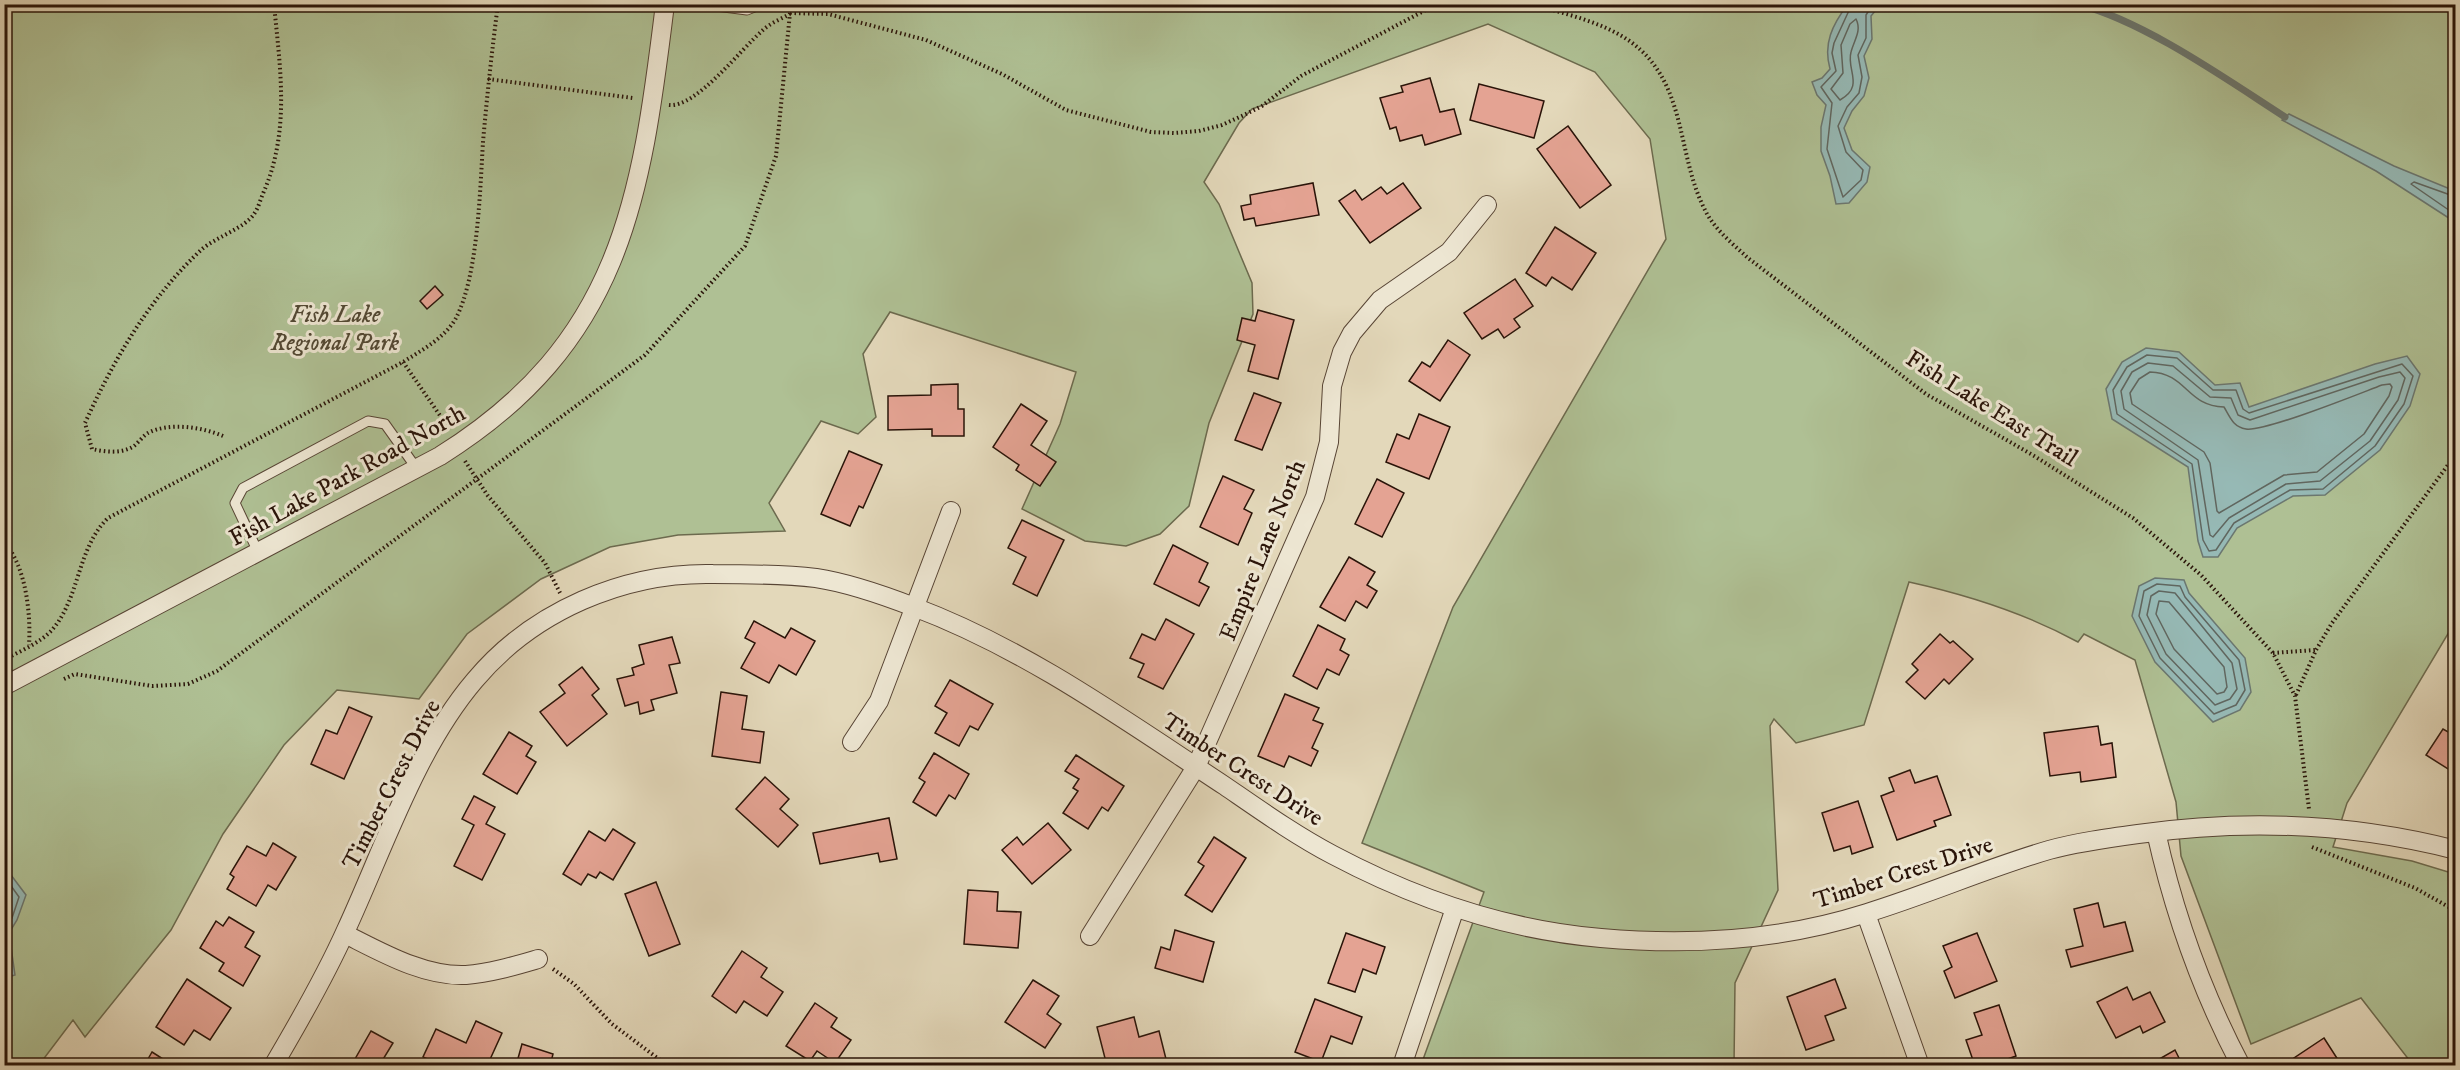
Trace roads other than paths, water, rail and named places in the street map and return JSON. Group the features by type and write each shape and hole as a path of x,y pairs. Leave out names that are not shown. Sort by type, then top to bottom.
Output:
{"street":[{"name":"Fish Lake Park Road North","path":"4,686 417,469 483,429 511,406 542,375 567,343 597,294 615,255 629,214 656,74 665,4"},
{"name":"Empire Lane North","path":"1090,936 1196,768 1315,497 1329,442 1332,386 1342,352 1352,333 1380,300 1449,252 1487,205"},
{"path":"852,742 879,701 951,511"},
{"name":"Timber Crest Drive","path":"273,1065 345,934 378,854 424,761 448,718 475,680 502,653 567,607 608,590 652,578 688,573 818,578 877,593 959,624 1004,646 1330,853 1455,908 1530,928 1596,938 1670,942 1754,938 1866,914 2050,850 2156,831 2227,825 2310,825 2378,833 2456,850"},
{"path":"2156,831 2165,873 2192,957 2241,1065"},
{"path":"1402,1065 1455,908"},
{"path":"1866,914 1920,1065"},
{"path":"345,934 390,956 427,969 464,975 501,970 538,959"}],"lane":[{"path":"701,4 747,10 762,4"},
{"path":"258,552 235,503 243,488 368,421 385,424 417,469"}],"water":[{"path":"1848,4 1880,5 1871,16 1872,39 1864,56 1869,78 1864,96 1852,111 1844,128 1852,150 1870,167 1867,182 1849,203 1836,204 1830,176 1821,151 1821,127 1826,105 1817,95 1812,82 1822,78 1830,69 1828,43 1830,35"},
{"path":"2289,114 2394,166 2455,191 2455,222 2376,171 2282,120"},
{"path":"2146,348 2179,352 2215,385 2240,383 2249,407 2375,364 2407,356 2420,374 2410,406 2380,450 2325,495 2293,496 2237,528 2218,557 2203,557 2198,541 2188,467 2112,419 2106,389 2122,362"},
{"path":"2155,578 2184,580 2189,593 2245,658 2251,692 2240,710 2213,722 2155,662 2132,616 2139,586"},
{"path":"5,867 26,895 17,920 9,933 15,975 5,978"}],"waterway":[{"path":"2077,4 2103,12 2157,37 2285,117"}],"park label":[{"name":"Fish Lake Regional Park","path":"335,328"}]}
